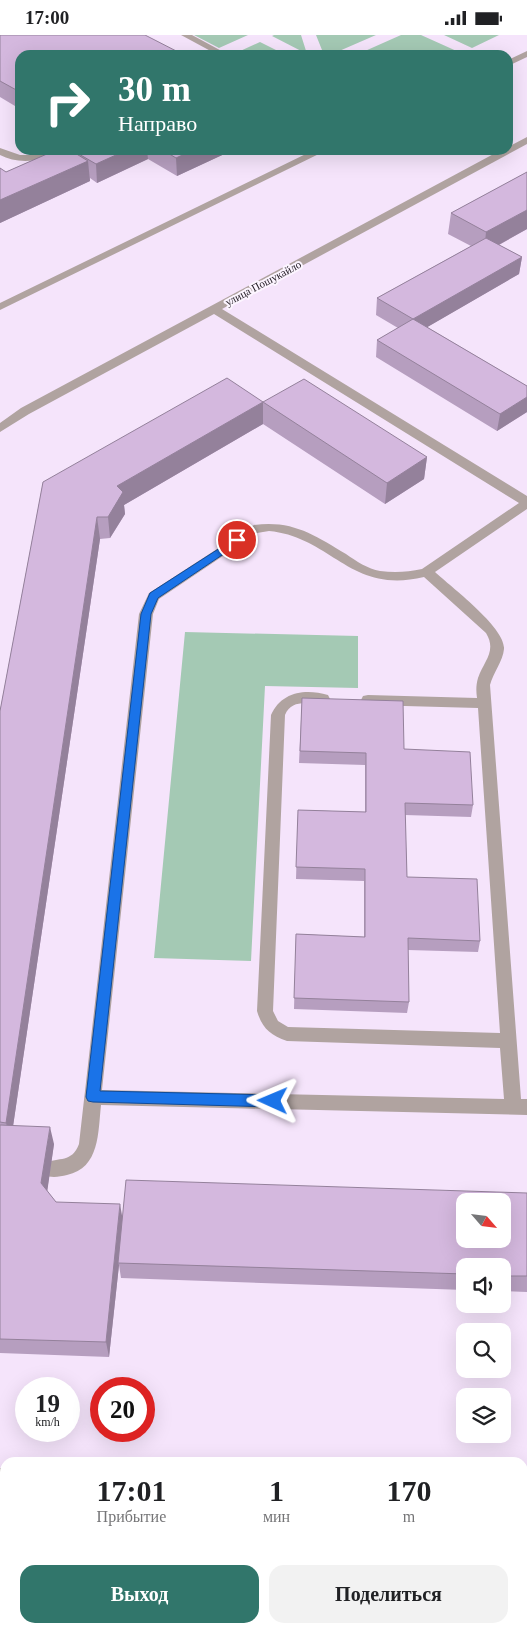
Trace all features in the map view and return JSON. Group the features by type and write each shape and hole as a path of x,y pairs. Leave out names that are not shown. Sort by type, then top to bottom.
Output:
{"street":[{"path":"185,35 215,50"},
{"path":"513,61 527,54"},
{"name":"улица Пошукайло","path":"513,146 527,140"},
{"path":"0,151 10,157 27,159 38,155"},
{"path":"0,307 312,155"},
{"name":"улица Пошукайло","path":"0,428 25,411 496,155"},
{"path":"50,1169 72,1167 84,1158 88,1145 146,614 154,596 254,529 269,527 289,529 308,537 355,566 377,575 405,577 426,572 527,503 214,309"},
{"path":"93,1097 520,1107 508,1041 484,703 484,677 499,648 498,639 491,630 426,572"},
{"path":"337,699 297,698 288,700 280,707 278,715 265,1011 268,1022 276,1029 287,1034 508,1041"},
{"path":"356,700 484,703"}],"green space":[{"path":"194,35 248,35 219,48"},
{"path":"301,35 306,50 299,50 272,36"},
{"path":"316,35 376,35 342,50 322,50"},
{"path":"401,35 421,35 454,50 367,50"},
{"path":"444,35 499,35 472,48"},
{"path":"260,42 276,50 242,50"},
{"path":"185,632 358,636 358,688 265,686 251,961 154,958"}],"building":[{"path":"0,35 145,35 174,50 15,50 15,89 0,81"},
{"path":"45,155 78,155 88,161 0,200 0,168 6,172"},
{"path":"81,155 116,155 96,164"},
{"path":"171,155 182,155 176,158"},
{"path":"527,172 527,210 486,232 451,213"},
{"path":"486,238 522,257 413,319 377,298"},
{"path":"413,319 527,386 527,397 500,414 377,340"},
{"path":"227,378 263,402 117,486 123,492 108,517 97,517 6,1123 0,1122 0,711 43,482"},
{"path":"304,379 427,457 387,483 263,402"},
{"path":"302,698 403,701 404,749 470,752 473,805 405,803 407,877 477,879 480,941 408,938 409,1002 294,998 296,934 365,937 365,869 296,867 298,810 366,812 366,753 300,751"},
{"path":"0,1125 50,1127 41,1183 56,1202 120,1204 106,1342 0,1339"},
{"path":"126,1180 527,1193 527,1276 511,1276 511,1258 456,1258 456,1274 118,1263"}],"route":[{"path":"237,540 154,596 146,614 93,1097 273,1101"}]}
